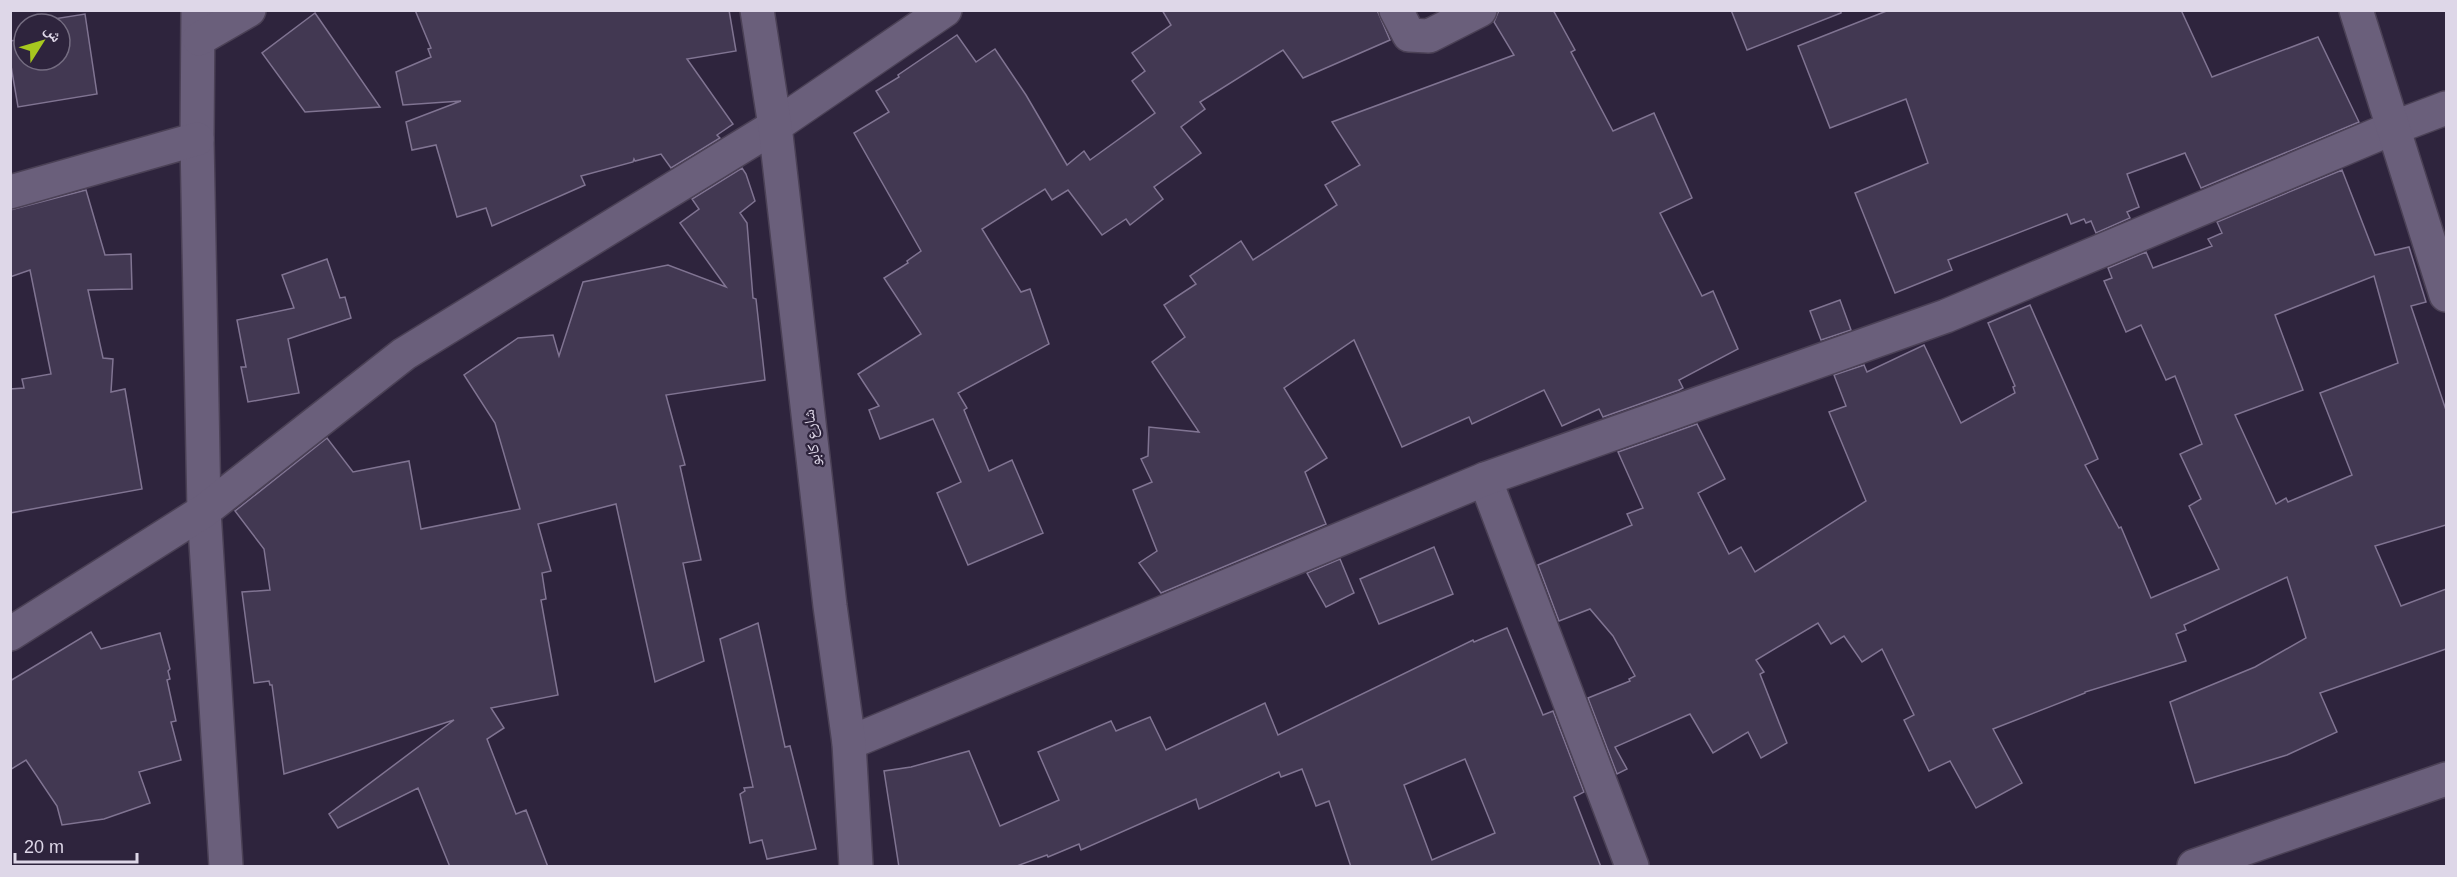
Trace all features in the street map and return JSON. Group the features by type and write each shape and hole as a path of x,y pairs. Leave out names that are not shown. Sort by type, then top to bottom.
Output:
{"street":[{"path":"226,867 204,511 197,139 198,25 249,10"},
{"name":"شارع كابو","path":"757,10 775,126 830,606 849,743 856,867"},
{"path":"10,634 204,511 404,354 775,126 945,10"},
{"path":"1396,10 1409,35 1430,36 1480,10"},
{"path":"2356,10 2446,295"},
{"path":"849,743 1485,479 1946,316 2393,128 2446,108"},
{"path":"10,192 197,139"},
{"path":"1485,479 1632,867"},
{"path":"2194,867 2446,779"}],"building":[{"path":"415,10 729,10 736,51 687,59 733,124 717,135 720,138 671,168 661,154 635,161 634,159 633,162 581,176 585,185 492,226 486,208 457,217 436,145 412,150 406,122 461,101 403,105 396,72 431,57 428,49 431,48"},
{"path":"1162,10 1377,10 1390,40 1303,78 1283,50 1200,102 1205,109 1181,127 1201,153 1154,187 1163,199 1130,225 1126,219 1102,235 1068,190 1052,200 1045,189 982,229 1021,292 1030,289 1049,344 958,393 967,408 964,410 989,471 1012,460 1043,533 968,565 937,493 961,482 933,419 880,439 869,410 879,406 858,374 921,334 884,278 908,263 907,261 921,251 854,133 889,112 876,91 957,35 976,62 995,49 1026,95 1067,165 1084,151 1090,160 1155,113 1132,81 1145,71 1132,53 1171,25"},
{"path":"1499,10 1553,10 1575,50 1571,52 1613,131 1654,113 1692,198 1660,213 1702,296 1713,291 1738,349 1679,380 1683,388 1603,417 1599,409 1562,426 1544,390 1472,424 1469,417 1402,447 1354,340 1284,388 1327,458 1305,472 1326,524 1161,593 1139,563 1157,551 1133,490 1152,482 1141,459 1148,456 1149,427 1199,432 1152,362 1185,337 1164,305 1196,284 1190,276 1241,241 1253,260 1337,205 1325,185 1360,165 1332,122 1514,55 1494,22"},
{"path":"1731,10 1841,10 1841,13 1747,50"},
{"path":"1889,10 2181,10 2212,77 2318,37 2359,122 2201,188 2185,153 2127,174 2139,207 2127,212 2130,218 2096,233 2091,221 2086,223 2084,219 2071,224 2067,214 1948,260 1952,270 1895,293 1855,193 1928,163 1906,99 1830,128 1798,46"},
{"path":"315,13 380,107 305,112 262,53"},
{"path":"85,14 97,94 18,107 12,72 72,72 72,16"},
{"path":"10,41 12,41 12,72 10,60"},
{"path":"742,168 755,201 740,213 747,223 753,298 756,299 765,380 666,395 685,465 680,466 701,560 683,563 704,661 655,682 616,504 538,524 551,571 542,573 546,599 541,600 558,695 491,708 504,728 487,739 516,814 526,810 548,867 450,867 418,788 338,828 329,814 454,720 284,774 272,685 269,681 254,683 242,592 270,590 264,549 235,511 327,438 353,472 409,461 421,529 520,509 495,423 464,375 518,338 553,335 559,356 583,282 668,265 726,287 680,223 699,209 692,199"},
{"path":"2342,170 2375,255 2409,247 2426,302 2411,306 2446,410 2446,525 2375,546 2401,606 2446,589 2446,649 2320,693 2337,732 2287,755 2195,783 2170,702 2255,667 2306,638 2287,577 2184,625 2186,630 2176,634 2186,661 2085,692 1993,729 2022,783 1976,808 1950,761 1929,771 1904,720 1914,715 1882,649 1862,662 1844,636 1831,644 1818,623 1756,660 1764,672 1760,674 1787,743 1761,758 1748,732 1713,753 1690,714 1615,747 1627,769 1617,774 1588,698 1630,681 1629,679 1635,676 1613,636 1590,609 1559,621 1538,565 1632,525 1627,514 1643,508 1618,452 1697,424 1725,479 1698,493 1729,554 1741,547 1755,572 1866,501 1829,412 1846,406 1834,375 1864,365 1867,372 1924,345 1961,423 2015,393 2013,387 2015,386 1988,323 2030,305 2098,459 2085,465 2119,528 2121,527 2151,598 2219,569 2189,506 2201,499 2180,454 2202,444 2175,376 2166,380 2141,325 2126,332 2104,281 2112,278 2108,268 2146,252 2153,268 2212,246 2208,239 2222,233 2217,222","holes":["2374,276 2398,363 2320,393 2352,475 2288,502 2286,498 2276,504 2235,415 2303,390 2275,315"]},
{"path":"86,190 105,255 131,254 132,289 88,290 103,358 113,359 111,392 125,389 142,489 10,513 10,389 24,388 22,379 51,374 30,270 10,277 10,210"},
{"path":"327,259 340,298 345,297 351,318 288,339 299,393 248,402 241,367 246,367 237,320 294,308 282,275"},
{"path":"1840,300 1851,330 1821,340 1810,311"},
{"path":"1434,547 1453,594 1379,624 1360,579"},
{"path":"1340,559 1354,593 1326,607 1307,573"},
{"path":"758,623 785,747 790,746 816,849 767,859 762,840 750,843 740,794 745,791 744,788 753,787 720,639"},
{"path":"1507,628 1543,715 1553,711 1584,792 1574,797 1601,867 1351,867 1329,801 1316,806 1302,769 1281,777 1279,772 1199,809 1196,799 1081,850 1079,844 1048,857 1047,855 1014,867 899,867 884,771 911,767 969,751 1000,826 1059,800 1038,752 1111,721 1116,731 1150,717 1166,750 1265,703 1278,735 1473,640 1474,642","holes":["1465,759 1495,833 1432,860 1404,785"]},
{"path":"91,632 101,649 160,633 170,669 168,671 170,679 167,680 176,721 171,722 181,760 139,772 150,803 104,819 62,825 57,806 26,760 10,770 10,681"}]}
